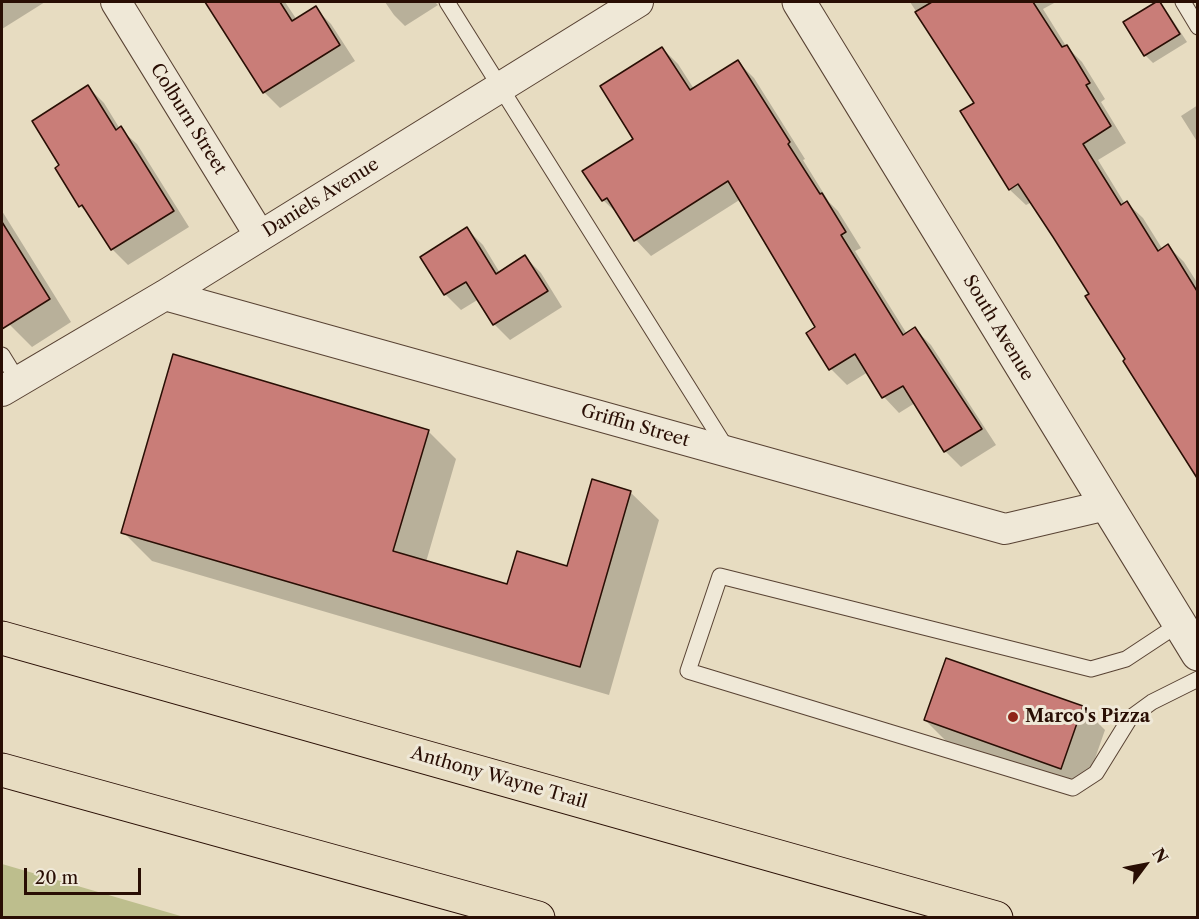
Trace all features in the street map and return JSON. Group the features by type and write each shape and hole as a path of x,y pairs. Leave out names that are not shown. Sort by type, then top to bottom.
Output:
{"highway":[{"name":"Anthony Wayne Trail","path":"2,638 996,918"},
{"path":"2,770 538,918"}],"street":[{"name":"Colburn Street","path":"116,2 260,236"},
{"name":"Daniels Avenue","path":"10,386 165,295 638,2"},
{"name":"South Avenue","path":"799,2 1197,654"},
{"name":"Griffin Street","path":"165,295 1005,529 1107,505"}],"lane":[{"path":"447,2 729,452"},
{"path":"1183,2 1197,27"},
{"path":"2,355 10,386"},
{"path":"1179,624 1126,658 1091,669 720,576 688,671 1072,788 1096,773 1130,718 1152,702 1197,679"}],"green space":[{"path":"2,864 184,917 2,917"}],"building":[{"path":"205,2 280,2 292,21 316,6 340,45 263,93"},
{"path":"932,2 1033,2 1062,47 1067,45 1090,83 1086,85 1111,126 1083,144 1121,205 1127,201 1158,251 1168,244 1197,291 1197,478 1123,361 1125,359 1085,296 1089,294 1053,237 1018,184 1009,190 960,111 974,103 915,12"},
{"path":"1156,2 1160,2 1180,34 1144,56 1123,22"},
{"path":"662,47 690,90 738,60 790,142 788,144 846,232 841,235 903,335 915,327 982,429 944,452 903,386 882,398 855,354 829,370 806,333 815,327 728,181 634,241 607,198 602,201 582,171 633,139 600,86"},
{"path":"88,85 116,130 121,126 174,211 111,250 82,205 79,207 55,168 59,165 32,121"},
{"path":"2,222 50,299 2,329"},
{"path":"467,227 496,274 525,255 548,291 493,325 466,282 444,295 420,257"},
{"path":"173,354 429,430 393,551 507,584 517,551 567,566 592,479 631,491 580,667 121,533"},
{"path":"946,658 1083,706 1061,769 924,720"}],"place":[{"name":"Marco's Pizza","path":"1013,717"}]}
